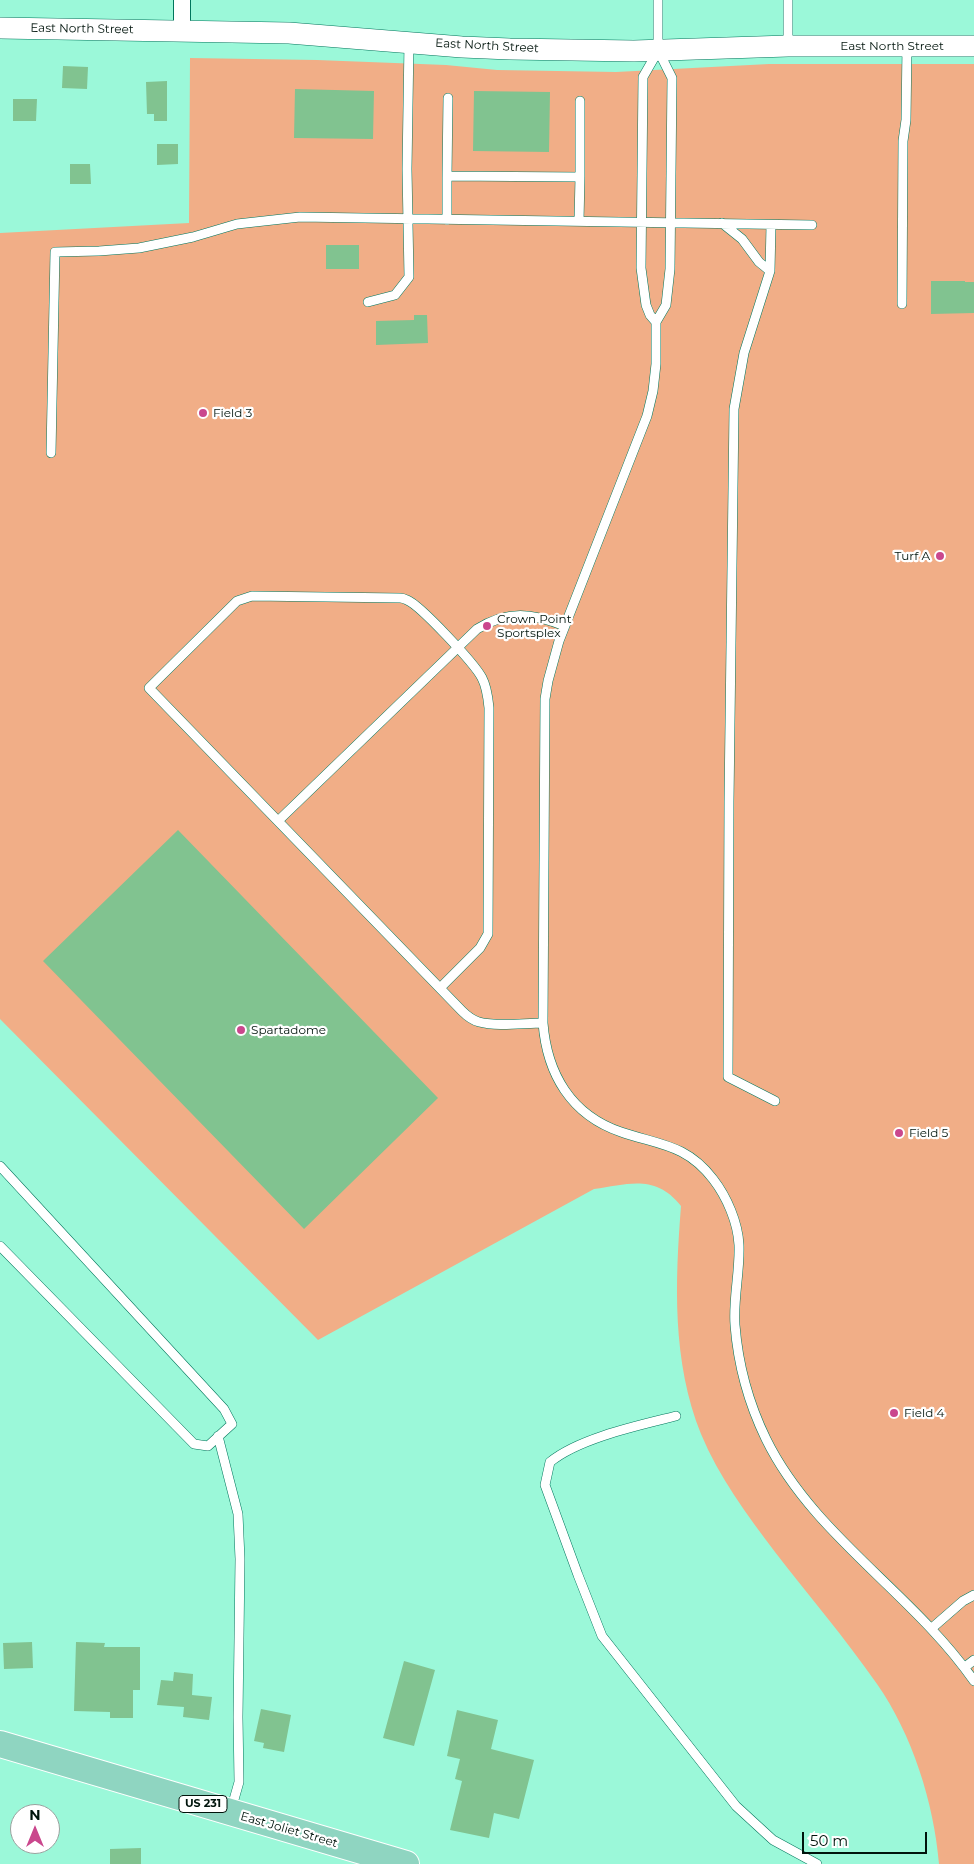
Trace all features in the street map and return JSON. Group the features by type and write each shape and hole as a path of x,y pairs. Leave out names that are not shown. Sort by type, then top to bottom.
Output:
{"main road":[{"name":"East Joliet Street","path":"0,1744 406,1864"}],"street":[{"path":"182,0 182,30"},
{"name":"East North Street","path":"0,28 290,33 510,48 658,50 788,46 974,46"}],"lane":[{"path":"658,0 658,50 672,78 670,260 666,305 656,322 656,364 653,391 647,416 564,626 552,663 545,699 543,1023 545,1044 549,1060 567,1093 578,1107 607,1127 668,1146 684,1153 698,1164 715,1182 731,1212 737,1230 739,1252 735,1324 746,1384 765,1438 795,1488 815,1511 932,1628 974,1681"},
{"path":"788,0 788,46"},
{"path":"368,302 395,295 409,277 407,219 409,42"},
{"path":"902,304 903,141 906,120 907,46"},
{"path":"656,322 646,305 642,268 643,77 658,50"},
{"path":"447,220 448,98"},
{"path":"579,221 580,101"},
{"path":"447,176 580,177"},
{"path":"51,453 55,252 139,248 193,237 237,224 300,217 812,224"},
{"path":"721,223 742,239 759,262 770,271"},
{"path":"771,224 770,271 744,353 734,409 729,782 728,1077 775,1101"},
{"path":"440,988 480,948 488,934 489,708 484,680 478,670 457,648 407,600 400,598 252,596 237,601 149,688 462,1011 477,1022 488,1024 543,1023"},
{"path":"278,821 470,635 486,624 519,615 538,617 564,626"},
{"path":"0,1166 224,1409 232,1424 208,1446 194,1444 0,1246"},
{"path":"676,1416 631,1427 567,1450 550,1462 546,1485 602,1636 736,1806 773,1840 817,1864"},
{"path":"218,1436 238,1514 240,1559 239,1782 230,1812"},
{"path":"932,1628 963,1601 974,1595"},
{"path":"964,1668 974,1660"}],"shaded area":[{"name":"Crown Point Sportsplex","path":"190,58 317,60 446,65 497,70 616,72 769,64 974,64 974,1864 939,1864 932,1817 919,1770 911,1747 890,1704 852,1650 744,1510 708,1450 692,1406 680,1350 677,1293 681,1206 672,1196 652,1185 641,1184 594,1189 318,1340 0,1019 0,233 189,223"}],"building":[{"path":"63,66 88,67 87,89 62,88"},
{"path":"167,81 167,121 154,121 154,114 147,114 146,82"},
{"path":"295,89 374,91 373,139 294,138"},
{"path":"474,91 550,92 549,152 473,151"},
{"path":"13,99 37,99 36,121 13,121"},
{"path":"157,144 178,144 178,164 157,165"},
{"path":"70,164 90,164 91,184 70,184"},
{"path":"326,245 359,245 359,269 326,269"},
{"path":"931,281 974,282 974,313 931,314"},
{"path":"414,315 427,315 428,343 376,345 376,321 414,320"},
{"name":"Spartadome","path":"178,830 438,1098 304,1229 43,961"},
{"path":"32,1642 33,1668 4,1669 3,1643"},
{"path":"76,1642 105,1643 104,1647 140,1647 140,1690 133,1690 133,1718 110,1718 110,1712 74,1711"},
{"path":"404,1661 435,1670 414,1746 383,1738"},
{"path":"174,1672 193,1674 192,1695 212,1697 209,1720 183,1717 184,1707 157,1705 161,1680 173,1681"},
{"path":"261,1709 291,1715 284,1752 263,1748 264,1743 254,1741"},
{"path":"457,1710 498,1720 491,1749 534,1760 519,1819 494,1813 489,1838 450,1830 462,1781 455,1779 460,1759 447,1756"},
{"path":"141,1848 141,1864 110,1864 110,1849"}],"place":[{"name":"Field 3","path":"203,413"},
{"name":"Turf A","path":"940,556"},
{"name":"Crown Point Sportsplex","path":"487,626"},
{"name":"Spartadome","path":"241,1030"},
{"name":"Field 5","path":"899,1133"},
{"name":"Field 4","path":"894,1413"}]}
